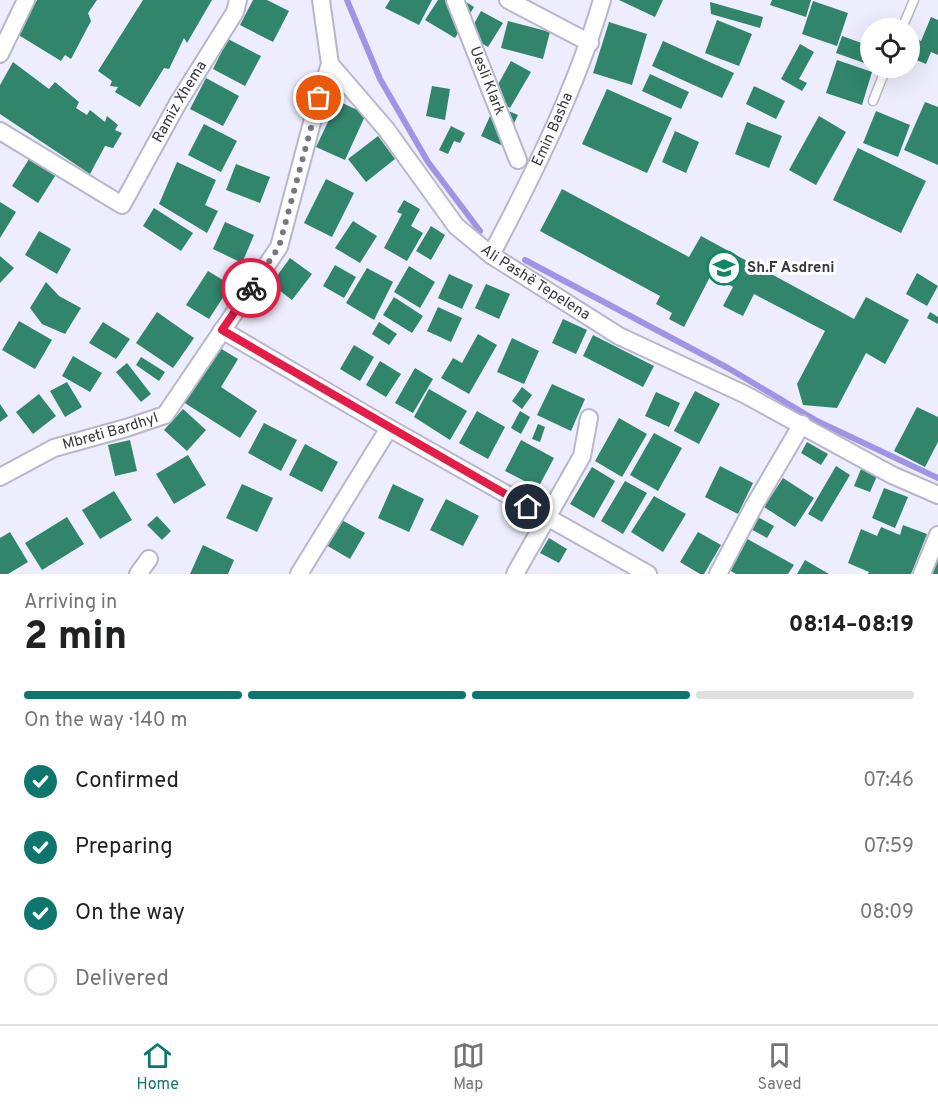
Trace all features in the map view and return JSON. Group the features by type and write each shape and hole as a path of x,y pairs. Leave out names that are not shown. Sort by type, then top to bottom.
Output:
{"street":[{"path":"0,54 26,0"},
{"name":"Ramiz Xhema","path":"0,131 122,205 178,103 235,12 238,0"},
{"name":"Mbreti Bardhyl","path":"0,477 54,448 126,429 165,415 279,247 330,64 321,0"},
{"name":"Uesli Klark","path":"455,0 518,160"},
{"path":"508,0 590,43"},
{"name":"Emin Basha","path":"491,255 530,180 590,43 602,0"},
{"name":"Ali Pashë Tepelena","path":"330,64 386,129 456,226 491,255 619,336 683,364 802,424 892,475 938,495"},
{"path":"222,330 389,428 648,574"},
{"path":"515,574 582,456 589,418"},
{"path":"718,574 755,504 802,424"},
{"path":"299,574 389,428"},
{"path":"922,574 938,535"},
{"path":"138,574 149,559"}],"lane":[{"path":"906,18 914,0"},
{"path":"873,101 882,78"}],"building":[{"path":"37,0 97,0 88,13 91,21 71,59 65,55 61,61 17,34"},
{"path":"143,0 212,0 187,43 184,38 169,69 164,68 140,107 115,92 118,87 110,86 112,81 98,71"},
{"path":"253,0 267,0 289,11 273,42 240,25"},
{"path":"390,0 432,0 419,25 385,8"},
{"path":"438,0 463,0 474,7 455,38 425,20"},
{"path":"619,0 663,0 655,17"},
{"path":"772,0 811,0 806,17 770,5"},
{"path":"813,1 848,13 837,46 802,34"},
{"path":"710,2 763,17 760,28 711,14"},
{"path":"481,11 503,23 488,47 468,35"},
{"path":"931,17 938,20 938,55 931,52 926,64 920,62 921,41"},
{"path":"717,20 752,34 739,66 705,53"},
{"path":"508,21 550,32 543,59 501,48"},
{"path":"609,22 647,34 632,85 593,73"},
{"path":"842,36 860,42 860,61 836,53"},
{"path":"228,39 261,56 245,86 213,69"},
{"path":"663,41 734,73 722,98 652,66"},
{"path":"800,44 814,52 799,79 807,83 802,91 781,79"},
{"path":"837,60 860,68 860,78 870,78 862,105 826,93"},
{"path":"511,61 531,72 510,108 491,97"},
{"path":"13,62 49,89 55,82 79,102 76,108 87,115 90,110 105,122 107,116 118,125 115,130 122,133 113,148 105,146 90,174 0,114 0,85"},
{"path":"650,74 689,92 681,109 642,91"},
{"path":"206,78 239,96 223,126 190,109"},
{"path":"432,86 450,89 445,120 426,116"},
{"path":"754,86 785,101 776,119 746,104"},
{"path":"607,89 672,118 647,173 582,144"},
{"path":"338,101 366,114 345,160 316,147"},
{"path":"925,102 938,107 938,165 904,150"},
{"path":"495,105 518,115 503,146 481,136"},
{"path":"876,111 910,125 898,157 863,143"},
{"path":"819,116 846,132 816,185 789,170"},
{"path":"747,122 782,136 769,168 735,154"},
{"path":"204,124 237,141 221,172 188,155"},
{"path":"451,126 465,133 460,143 454,141 448,154 439,150"},
{"path":"675,131 699,142 686,173 662,162"},
{"path":"378,136 395,159 366,182 348,159"},
{"path":"858,148 926,181 901,233 833,200"},
{"path":"31,156 57,173 38,203 12,186"},
{"path":"177,162 216,180 205,205 218,211 207,233 159,204"},
{"path":"236,164 270,177 260,203 226,190"},
{"path":"326,179 354,193 332,237 304,223"},
{"path":"562,189 689,257 701,236 854,319 866,297 909,320 885,364 866,353 837,408 803,405 797,384 825,331 754,294 743,316 723,306 733,287 711,275 684,327 669,319 672,313 656,304 660,296 540,231"},
{"path":"404,200 420,209 411,226 423,233 407,261 384,248 402,214 397,212"},
{"path":"0,202 16,212 0,238"},
{"path":"154,208 193,233 181,251 143,226"},
{"path":"353,221 377,236 360,263 335,248"},
{"path":"225,222 254,235 242,263 213,249"},
{"path":"431,226 445,235 431,260 416,251"},
{"path":"39,231 71,249 57,274 25,255"},
{"path":"0,256 14,268 0,283"},
{"path":"290,258 312,274 292,300 271,284"},
{"path":"335,265 356,277 344,298 323,286"},
{"path":"409,266 435,282 420,308 394,292"},
{"path":"367,268 393,282 374,320 346,303"},
{"path":"208,271 231,285 209,319 186,305"},
{"path":"917,273 938,286 927,306 906,294"},
{"path":"449,274 473,285 462,309 438,298"},
{"path":"46,282 59,296 81,308 65,334 42,324 30,308"},
{"path":"486,284 510,294 499,319 475,308"},
{"path":"394,297 423,316 412,333 383,315"},
{"path":"438,307 462,318 451,342 427,331"},
{"path":"157,312 194,338 173,368 136,343"},
{"path":"930,312 938,317 938,324 927,318"},
{"path":"563,319 587,330 576,354 552,343"},
{"path":"19,321 52,340 35,369 2,350"},
{"path":"103,322 130,339 116,359 89,343"},
{"path":"379,322 397,334 389,345 372,334"},
{"path":"478,334 497,345 469,394 441,378 453,358 462,363"},
{"path":"593,335 654,366 643,387 583,356"},
{"path":"512,338 539,351 524,384 497,372"},
{"path":"215,345 238,359 221,387 257,411 240,438 180,400"},
{"path":"354,345 374,357 360,381 340,369"},
{"path":"73,356 102,373 90,392 62,376"},
{"path":"141,357 165,372 159,381 136,365"},
{"path":"380,361 401,374 386,397 366,385"},
{"path":"127,363 151,394 141,402 116,372"},
{"path":"415,368 433,379 413,413 395,403"},
{"path":"67,382 82,407 65,417 50,391"},
{"path":"552,384 585,399 571,431 537,415"},
{"path":"522,387 532,395 522,409 512,401"},
{"path":"429,389 467,411 450,440 414,417"},
{"path":"695,391 720,404 699,444 674,431"},
{"path":"656,392 680,403 669,427 645,416"},
{"path":"39,394 56,416 33,434 16,412"},
{"path":"0,404 8,416 0,422"},
{"path":"917,407 938,417 938,442 925,467 894,451"},
{"path":"183,409 206,430 187,451 164,430"},
{"path":"477,411 505,427 488,459 459,443"},
{"path":"520,411 530,417 521,434 511,428"},
{"path":"619,418 647,434 622,477 595,461"},
{"path":"264,423 297,440 281,471 248,453"},
{"path":"538,424 545,427 540,442 532,439"},
{"path":"654,433 682,448 658,491 630,475"},
{"path":"130,440 137,471 115,476 108,445"},
{"path":"521,440 554,458 538,488 505,471"},
{"path":"807,442 828,454 821,465 801,453"},
{"path":"305,444 338,462 322,492 289,475"},
{"path":"188,455 206,485 174,504 156,474"},
{"path":"720,466 753,483 738,514 705,497"},
{"path":"836,466 850,475 822,522 808,514"},
{"path":"592,467 615,481 594,518 570,504"},
{"path":"861,469 877,476 870,492 854,486"},
{"path":"783,478 814,498 795,527 764,507"},
{"path":"625,481 647,493 623,534 601,521"},
{"path":"242,484 273,498 257,532 226,518"},
{"path":"393,484 424,499 409,532 378,518"},
{"path":"884,488 908,497 895,528 872,518"},
{"path":"114,491 132,520 100,539 82,510"},
{"path":"654,496 686,514 663,552 631,532"},
{"path":"446,499 479,516 463,546 430,530"},
{"path":"157,516 171,531 162,540 147,525"},
{"path":"756,516 774,526 767,538 749,528"},
{"path":"67,517 84,544 42,570 25,543"},
{"path":"340,519 365,533 350,559 326,545"},
{"path":"903,525 927,534 911,574 868,574 869,572 848,563 861,529 877,536 881,527 900,535"},
{"path":"10,532 28,562 8,574 0,574 0,538"},
{"path":"698,532 721,545 704,574 680,562"},
{"path":"744,537 794,565 788,574 736,574 726,568"},
{"path":"549,538 567,549 559,563 540,553"},
{"path":"203,545 234,560 228,574 190,574"},
{"path":"938,549 938,574 929,574"},
{"path":"805,560 829,574 797,574"}],"waterway":[{"path":"347,0 380,79 428,162 480,231"},
{"path":"525,260 728,368 817,421 938,478"}],"way so far":[{"path":"251,288 279,247 319,98"}],"place":[{"name":"Sh.F Asdreni","path":"724,268"}],"route":[{"path":"251,288 222,330 528,507"}]}
